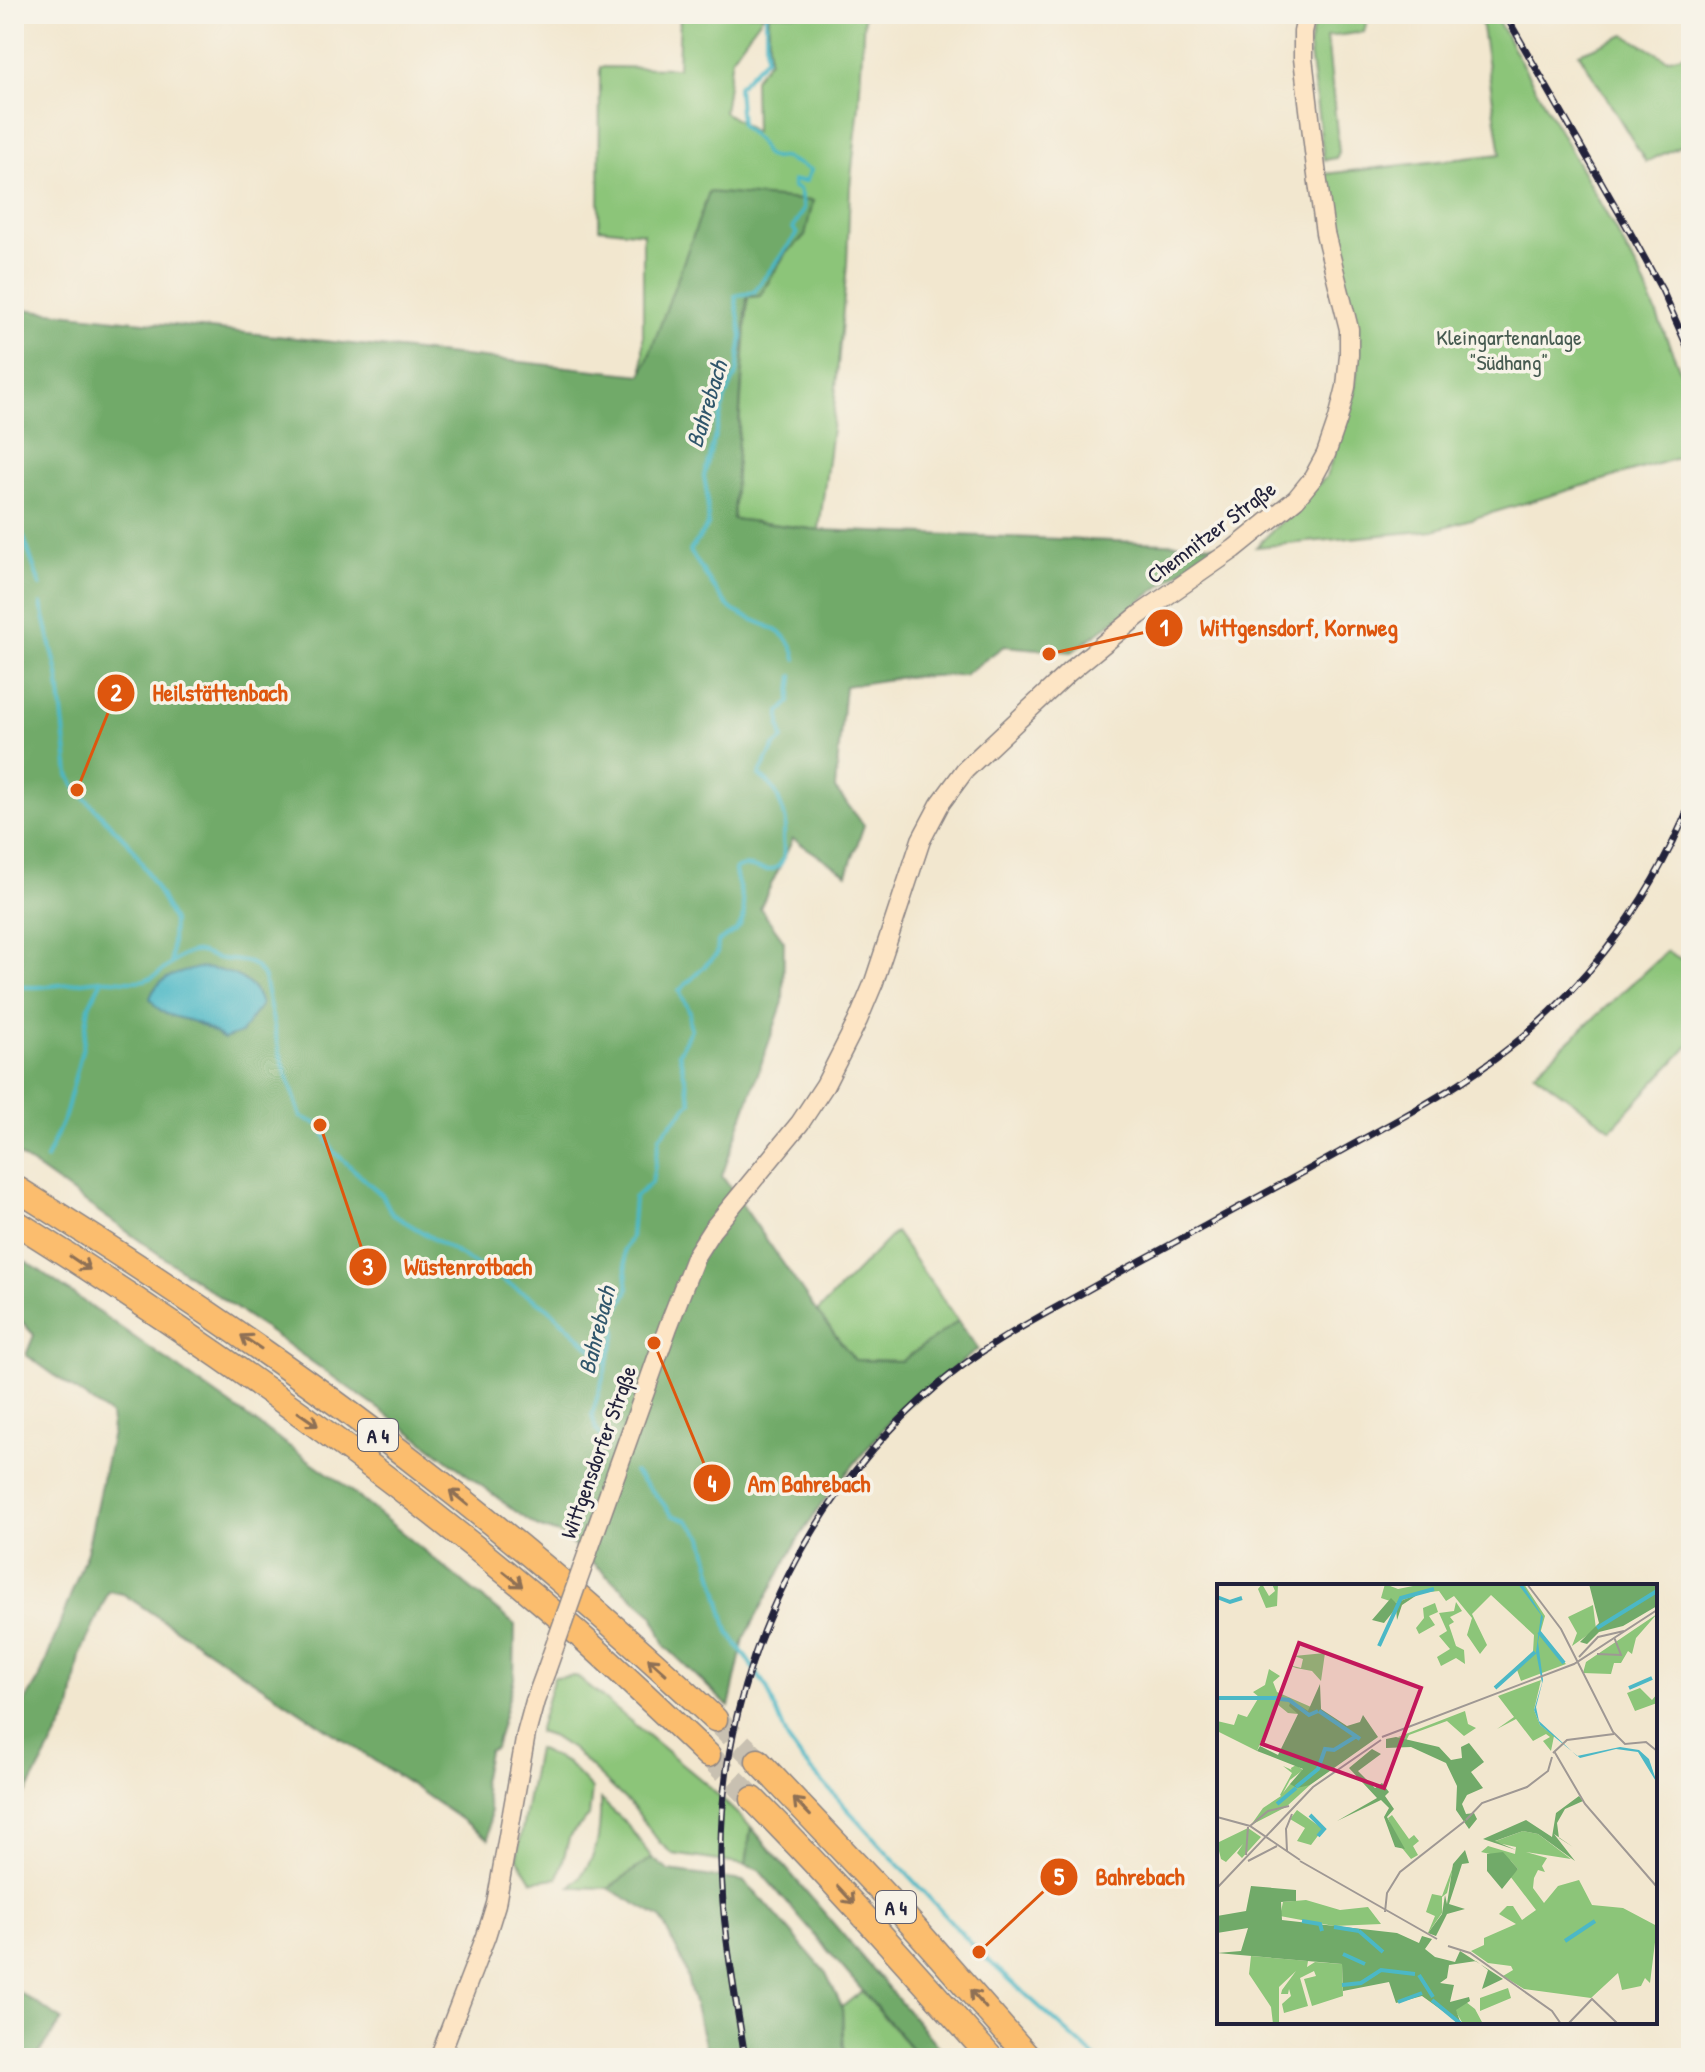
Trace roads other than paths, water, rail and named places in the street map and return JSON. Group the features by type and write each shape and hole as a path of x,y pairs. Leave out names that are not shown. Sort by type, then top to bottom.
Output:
{"highway":[{"name":"A 4","path":"14,1187 118,1252 282,1364 419,1466 592,1607 715,1719"},
{"name":"A 4","path":"14,1221 251,1379 399,1488 568,1625 708,1755"},
{"name":"A 4","path":"758,1761 899,1910 1029,2058"},
{"name":"A 4","path":"753,1799 833,1882 991,2058"}],"street":[{"name":"Chemnitzer Straße","path":"1028,710 1139,615 1234,549 1296,499 1313,478 1326,454 1346,387 1349,329 1325,233 1316,168 1303,58 1307,14"},
{"name":"Wittgensdorfer Straße","path":"439,2058 496,1904 526,1734 535,1701 696,1255 712,1230 800,1123 825,1085 864,1007 921,840 940,804 965,770 1028,710"}],"water":[{"path":"198,968 228,972 252,987 261,1005 241,1033 224,1039 201,1025 161,1011 150,998 163,981"}],"waterway":[{"name":"Bahrebach","path":"766,14 766,58 738,87 741,125 757,140 767,156 783,157 811,170 806,181 793,181 793,187 799,189 804,209 793,228 797,234 754,292 735,296 742,336 737,373 725,398 704,476 708,525 690,551 729,607 781,634 788,640 796,659"},
{"path":"14,509 40,585"},
{"path":"41,604 58,674 69,775 77,790 133,848 160,895 173,921 171,962"},
{"name":"Bahrebach","path":"603,1438 596,1430 592,1415 616,1334 614,1318 628,1290 624,1251 631,1237 634,1198 652,1182 660,1136 691,1102 679,1053 691,1029 690,1012 679,991 717,954 718,942 741,924 744,910 735,870 745,866 772,870 782,861 785,817 775,791 759,775 774,747 783,739 780,712 790,702 793,676"},
{"path":"14,986 145,980 191,952 251,964 264,978 279,1051 301,1117 320,1125 333,1151 383,1196 392,1214 547,1307 607,1363"},
{"path":"46,1159 65,1116 83,1046 89,1006 102,980"},
{"name":"Bahrebach","path":"634,1472 672,1515 687,1520 703,1537 728,1631 767,1688 788,1740 803,1761 979,1952 1096,2058"}],"tunnel":[{"path":"715,1719 758,1761"},
{"path":"708,1755 753,1799"}],"railway":[{"path":"1505,14 1662,290 1691,355"},
{"path":"745,2058 730,1960 721,1862 725,1788 737,1715 759,1644 788,1576 826,1512 870,1452 922,1399 980,1353 1049,1311 1412,1112 1481,1069 1515,1043 1578,984 1605,951 1653,880 1691,802"}],"place":[{"name":"Wittgensdorf, Kornweg","path":"1049,654"},
{"name":"Heilstättenbach","path":"77,790"},
{"name":"Wüstenrotbach","path":"320,1125"},
{"name":"Am Bahrebach","path":"654,1343"},
{"name":"Bahrebach","path":"979,1952"}],"park label":[{"name":"Kleingartenanlage \"Südhang\"","path":"1509,350"}]}
